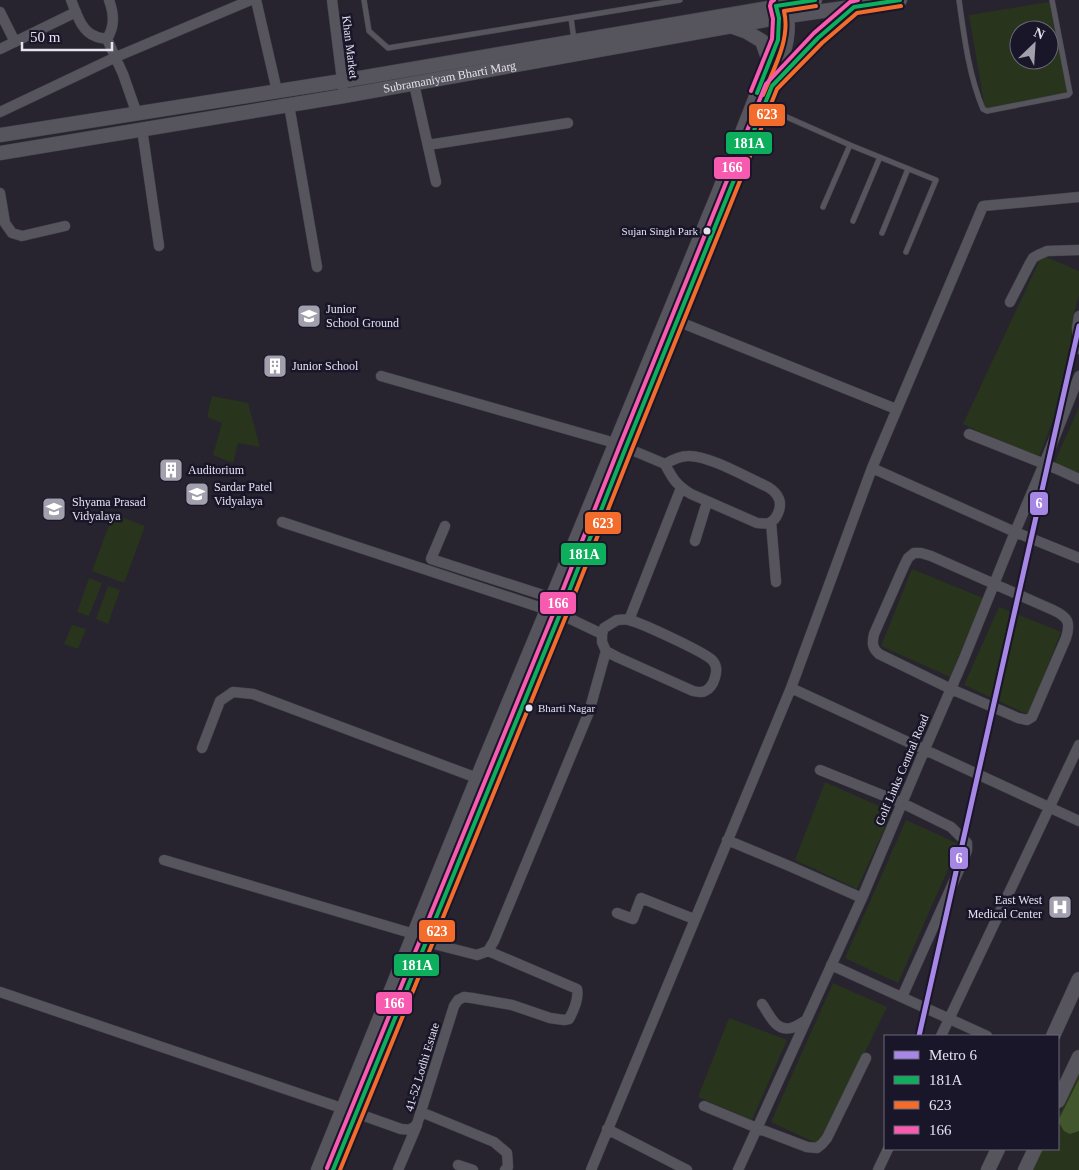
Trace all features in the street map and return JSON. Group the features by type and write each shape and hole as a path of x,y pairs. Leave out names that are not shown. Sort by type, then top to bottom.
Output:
{"main road":[{"name":"Subramaniyam Bharti Marg","path":"0,135 342,81 731,26 815,0"},
{"name":"Subramaniyam Bharti Marg","path":"0,153 414,84 576,48 782,9 854,7 900,0"},
{"path":"772,86 818,38 854,7"},
{"path":"621,445 778,40 782,9"},
{"path":"318,1170 477,778 553,607 621,445 677,321 764,107 787,44 788,35 782,9"},
{"path":"731,26 747,32 762,41 769,61"},
{"path":"333,1170 426,942 553,607"},
{"path":"1053,1035 1079,979"},
{"path":"1059,1099 1079,1057"},
{"path":"988,1170 998,1150"},
{"path":"1024,1170 1034,1150"}],"street":[{"path":"71,0 81,24 87,32 106,39 116,57 137,114"},
{"path":"106,39 111,31 113,20 109,0"},
{"path":"0,112 116,57 251,0"},
{"path":"256,0 277,91"},
{"name":"Khan Market","path":"332,0 344,96"},
{"path":"0,12 15,42"},
{"path":"0,49 76,12"},
{"path":"414,84 436,182"},
{"path":"289,105 316,267"},
{"path":"428,145 568,123"},
{"path":"142,129 159,246"},
{"path":"0,193 6,223 12,233 22,236 65,226"},
{"path":"590,1170 791,688 872,468 983,206 1079,197"},
{"path":"1010,302 1033,258 1038,254 1047,251 1079,250"},
{"path":"1079,316 1079,349"},
{"path":"677,321 896,409"},
{"path":"381,376 621,445 665,464 681,488 707,502 764,524 771,522 776,517 780,507 779,499 776,493 768,487 709,460 697,457 688,456 665,464"},
{"name":"Golf Links Central Road","path":"738,1170 862,898 951,689 1079,376"},
{"path":"969,434 1079,479"},
{"path":"872,468 1015,532 1079,558"},
{"path":"629,620 681,488"},
{"path":"694,541 707,502"},
{"path":"282,522 553,607"},
{"path":"771,522 776,582"},
{"path":"445,526 431,559 553,607 602,634"},
{"path":"914,553 930,556 994,584 1062,614 1067,620 1066,638 1036,710 1032,717 1027,720 1018,718 951,689 879,654 874,649 872,642 904,566 908,558 914,553"},
{"path":"617,620 629,620 691,647 713,661 716,668 714,680 710,688 703,693 693,691 617,657 606,650 602,642 604,628 617,620"},
{"path":"426,942 477,955 488,951 494,941 589,712 606,650"},
{"path":"791,688 1079,821"},
{"path":"202,748 220,701 234,692 252,694 477,778"},
{"path":"941,1035 1079,745"},
{"path":"820,770 902,803 951,827 967,843 967,850 955,879 902,997"},
{"path":"728,840 862,898"},
{"path":"164,860 414,934"},
{"path":"617,912 633,919 642,898 694,920"},
{"name":"41-52 Lodhi Estate","path":"0,992 408,1130 414,1128 417,1124 454,1006 458,1000 464,997 512,1005 550,1018 564,1020 569,1019 572,1014 578,993 577,989 488,951"},
{"path":"831,965 985,1035"},
{"path":"762,1004 773,1022 780,1027 789,1029 805,1021"},
{"path":"704,1106 756,1128 807,1147 816,1148 827,1138 866,1058"},
{"path":"421,1112 494,1142 507,1153 508,1167 505,1170"},
{"path":"398,1170 417,1124"},
{"path":"607,1129 687,1170"},
{"path":"878,1170 888,1150"},
{"path":"458,1165 473,1170"}],"lane":[{"path":"364,0 370,31 388,48 680,0"},
{"path":"959,0 965,41 978,97 983,110 987,111 1046,100 1070,93 1052,0"},
{"path":"571,18 576,48"},
{"path":"764,107 880,158 936,180 906,252"},
{"path":"823,207 850,145"},
{"path":"853,221 880,158"},
{"path":"882,233 908,169"}],"green space":[{"path":"1055,1 1058,20 1009,20 1009,70 1059,70 1059,27 1070,98 985,109 969,15"},
{"path":"1042,255 1079,271 1079,295 1074,313 1070,351 1073,369 1038,459 963,424"},
{"path":"212,396 248,403 260,447 238,443 233,463 213,455 222,423 207,417"},
{"path":"1079,407 1079,477 1053,466"},
{"path":"113,514 145,526 124,583 92,571"},
{"path":"912,569 983,598 950,677 881,646"},
{"path":"89,578 102,583 89,616 77,612"},
{"path":"108,586 120,590 108,624 96,619"},
{"path":"999,607 1061,632 1029,715 964,685"},
{"path":"72,625 86,629 78,649 64,644"},
{"path":"825,782 892,812 857,889 795,860"},
{"path":"906,820 959,844 898,983 845,958"},
{"path":"833,983 887,1007 820,1145 771,1122"},
{"path":"729,1018 787,1040 752,1120 698,1097"},
{"path":"1079,1074 1079,1170 1031,1170 1041,1150 1059,1150 1059,1115"},
{"path":"1079,1079 1079,1131 1070,1134 1064,1131 1059,1119"}],"metro line":[{"name":"6","path":"919,1035 1079,326"}],"transit line":[{"name":"166","path":"751,91 772,39 773,19 770,6 774,0"},
{"name":"181A","path":"757,93 778,40 779,18 776,6 815,0"},
{"name":"166","path":"327,1168 554,612 766,84 814,33 850,2 858,0"},
{"name":"181A","path":"333,1170 560,614 772,86 818,38 854,7 900,0"},
{"name":"623","path":"763,95 783,43 786,22 784,11 816,6"},
{"name":"623","path":"340,1170 566,616 777,89 822,43 857,13 901,6"}],"place":[{"name":"Sujan Singh Park","path":"707,231"},
{"name":"Junior School Ground","path":"309,316"},
{"name":"Junior School","path":"275,366"},
{"name":"Auditorium","path":"171,470"},
{"name":"Sardar Patel Vidyalaya","path":"197,494"},
{"name":"Shyama Prasad Vidyalaya","path":"54,509"},
{"name":"Bharti Nagar","path":"529,708"},
{"name":"East West Medical Center","path":"1060,907"}]}
